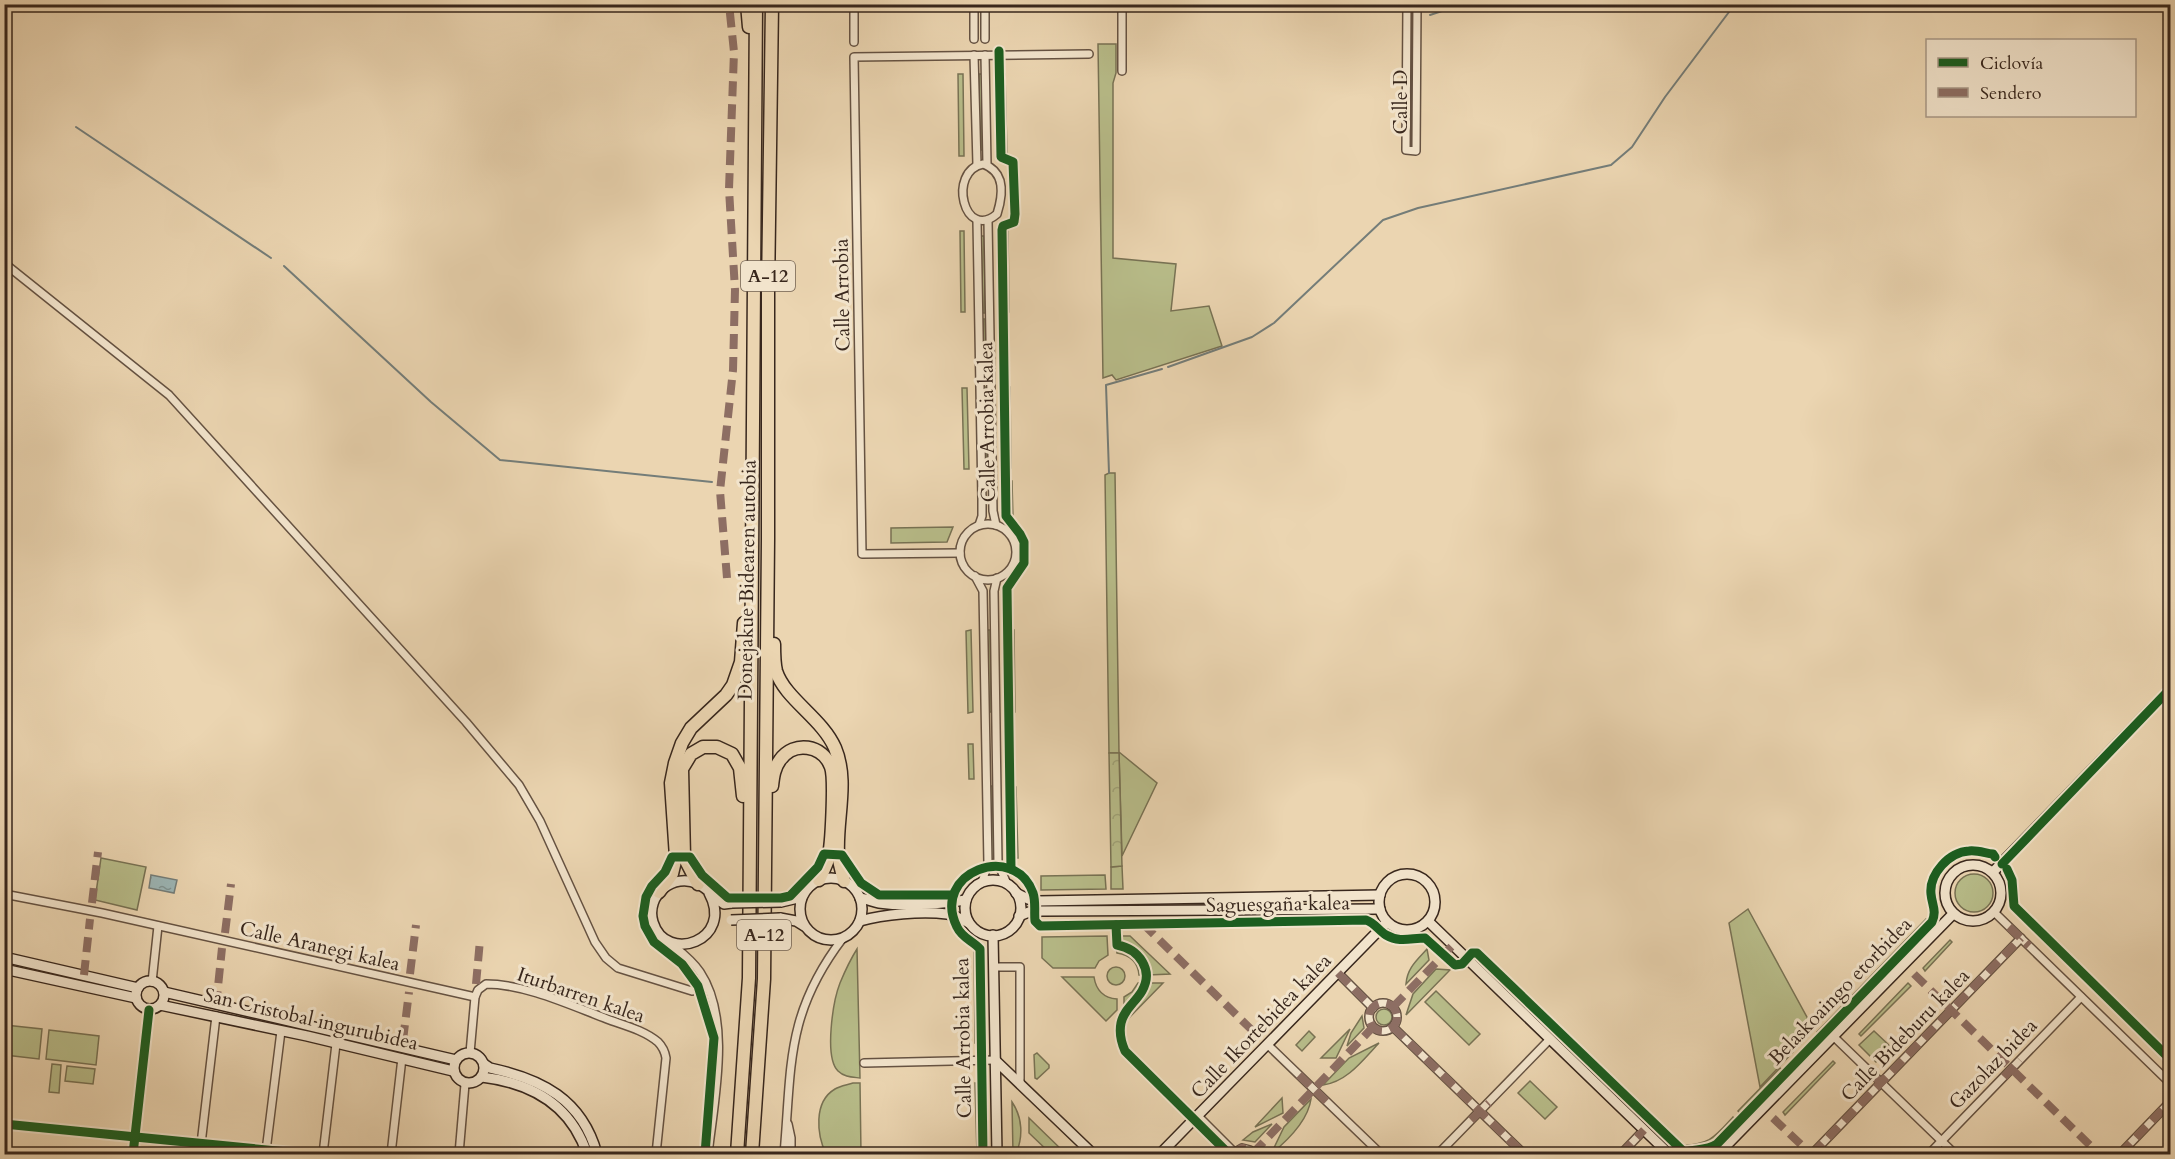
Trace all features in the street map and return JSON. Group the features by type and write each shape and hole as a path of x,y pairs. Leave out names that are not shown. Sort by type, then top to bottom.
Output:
{"highway":[{"path":"747,4 750,45 749,167 755,185"},
{"name":"Donejakue Bidearen autobia","path":"737,1155 749,978 756,4"},
{"name":"Donejakue Bidearen autobia","path":"752,1155 764,979 772,4"},
{"path":"771,81 781,4"},
{"path":"768,539 772,557 773,639 777,673 798,703 821,724 836,749 840,762 842,776 838,854 844,881"},
{"path":"659,892 672,874 676,857 671,783 675,763 682,743 691,728 717,704 733,685 741,662 745,592 753,556"},
{"path":"698,884 684,857 682,769 691,754 703,747 717,747 732,754 740,768 743,815 749,850"},
{"path":"765,874 772,841 773,774 780,760 789,751 810,747 822,753 831,768 833,788 829,858 819,880"}],"street":[{"path":"854,4 854,42"},
{"path":"974,4 974,39"},
{"path":"984,39 985,4"},
{"path":"1122,4 1122,71"},
{"name":"Calle D","path":"1407,4 1406,150 1416,151 1417,4"},
{"name":"Calle Arrobia","path":"960,553 862,554 854,57 1089,54"},
{"path":"974,55 977,165"},
{"path":"985,55 987,165"},
{"path":"977,165 987,165 999,177 1002,194 997,214 988,221 977,221 970,216 966,208 964,183 969,172 977,165"},
{"path":"977,221 982,499 982,516 979,525"},
{"path":"988,221 993,511 996,525"},
{"path":"4,262 169,395 466,722 519,785 545,831 595,942 606,958 618,968 692,991"},
{"path":"979,525 996,525 1010,536 1015,553 1010,568 997,578 975,576 967,571 962,562 960,553 965,536 979,525"},
{"path":"975,576 982,591 983,603 988,864 982,882"},
{"path":"860,921 891,915 946,914 959,917 978,931 993,935 1009,930 1019,916 1020,902 1016,893 1007,884 998,863 994,591 997,578"},
{"path":"1993,872 2170,690"},
{"path":"1969,864 1980,865 1993,872 2001,890 2000,900 1994,912 1978,921 1965,920 1953,914 1945,897 1947,882 1956,869 1969,864"},
{"path":"1407,874 1419,877 1426,882 1434,896 1434,909 1428,921 1414,929 1396,928 1387,922 1380,909 1380,895 1385,884 1398,875 1407,874"},
{"path":"714,921 780,918 796,921 817,938 834,941 854,931 860,921 862,906 860,898 851,885 844,881 836,878 819,880 812,884 802,897 800,916 804,926"},
{"path":"971,925 965,910 970,891 982,882 993,880 1007,884"},
{"path":"708,1155 718,1047 715,1007 698,969 658,932 651,912 653,901 667,885 677,881 698,884 724,904 781,902 802,897"},
{"path":"665,939 685,944 703,938 714,921 714,901 709,893"},
{"name":"Saguesgaña kalea","path":"1016,893 1038,901 1380,895"},
{"name":"Calle Aranegi kalea","path":"4,894 158,926 475,998"},
{"path":"860,898 891,904 946,903 966,900"},
{"name":"Saguesgaña kalea","path":"1019,916 1042,911 1380,909"},
{"path":"1994,912 2170,1083"},
{"name":"Belaskoaingo etorbidea","path":"1718,1155 1953,914"},
{"path":"1428,921 1669,1155"},
{"name":"Calle Ikortebidea kalea","path":"1160,1155 1387,922"},
{"path":"152,982 158,926"},
{"name":"Calle Arrobia kalea","path":"993,935 997,1155"},
{"path":"784,1155 789,1068 796,1029 811,988 843,938"},
{"name":"Calle Bideburu kalea","path":"1812,1155 2021,938"},
{"path":"4,957 138,988"},
{"name":"Calle Arrobia kalea","path":"994,967 1020,967 1020,1083"},
{"path":"4,969 136,998"},
{"path":"1338,973 1373,1008"},
{"path":"147,982 152,982 160,986 164,992 160,1005 149,1010 139,1005 136,998 138,988 147,982"},
{"name":"Iturbarren kalea","path":"475,998 478,990 486,984 508,986 553,998 643,1032 658,1042 664,1050 666,1066 656,1155"},
{"name":"San Cristobal ingurubidea","path":"164,992 456,1060"},
{"name":"Gazolaz bidea","path":"1929,1155 2081,997"},
{"path":"470,1053 475,998"},
{"path":"1380,1003 1393,1007 1397,1019 1393,1027 1381,1031 1373,1027 1369,1020 1373,1008 1380,1003"},
{"name":"San Cristobal ingurubidea","path":"160,1005 281,1030 453,1071"},
{"path":"133,1155 149,1010"},
{"path":"201,1144 216,1016"},
{"path":"1393,1027 1524,1155"},
{"path":"266,1151 281,1030"},
{"path":"1833,1036 1955,1155"},
{"path":"1438,1155 1550,1039"},
{"path":"323,1155 336,1044"},
{"path":"1268,1045 1381,1155"},
{"path":"484,1064 482,1077 474,1083 465,1084 457,1078 453,1071 456,1060 470,1053 481,1058 490,1068 535,1081 564,1099 585,1125 597,1155"},
{"path":"391,1155 402,1058"},
{"path":"864,1063 995,1060 1093,1155"},
{"path":"482,1077 525,1087 551,1101 576,1128 587,1155"},
{"path":"459,1155 465,1084"},
{"path":"2120,1155 2170,1102"},
{"path":"1198,1116 1233,1153 1238,1149 1246,1148 1254,1155"},
{"path":"786,1117 791,1138 791,1155"},
{"path":"4,1124 308,1155"},
{"path":"1620,1155 1644,1130"}],"green space":[{"path":"1411,12 1413,12 1412,141 1410,141"},
{"path":"1098,44 1116,44 1116,73 1113,83 1113,258 1176,264 1171,311 1209,306 1222,346 1116,380 1112,375 1103,378"},
{"path":"958,74 963,74 964,156 959,156"},
{"path":"979,74 982,74 982,150 980,150"},
{"path":"1001,74 1005,74 1007,155 1003,155"},
{"path":"960,231 964,231 965,312 961,312"},
{"path":"1004,231 1008,231 1009,312 1005,312"},
{"path":"981,236 984,236 985,313 983,313"},
{"path":"983,319 985,319 986,379 984,379"},
{"path":"984,387 986,387 987,469 985,469"},
{"path":"1006,387 1010,387 1011,468 1007,468"},
{"path":"962,388 967,388 969,469 964,469"},
{"path":"1115,473 1119,752 1157,783 1122,856 1119,753 1109,753 1105,475"},
{"path":"1008,481 1012,481 1013,518 1008,514"},
{"path":"953,527 947,542 891,543 891,528"},
{"path":"971,630 973,712 968,713 966,631"},
{"path":"987,630 990,630 991,712 989,712"},
{"path":"1010,630 1014,630 1015,712 1011,712"},
{"path":"968,744 973,744 974,779 969,779"},
{"path":"1109,753 1119,753 1122,866 1111,867"},
{"path":"990,786 992,786 994,859 991,859"},
{"path":"1012,787 1016,787 1018,858 1014,858"},
{"path":"101,858 146,867 137,910 95,900"},
{"path":"1122,866 1123,889 1111,889 1111,867"},
{"path":"1974,874 1988,879 1993,893 1988,907 1974,912 1960,907 1955,893 1960,879"},
{"path":"1105,875 1106,889 1041,890 1041,876"},
{"path":"1748,909 1814,1030 1760,1087 1729,923"},
{"path":"1926,919 1929,922 1820,1035 1817,1032"},
{"path":"1107,936 1108,955 1099,961 1095,968 1053,968 1042,958 1042,937"},
{"path":"1119,936 1130,936 1170,974 1148,975 1143,959 1136,951 1120,944"},
{"path":"2042,936 2096,989 2094,991 2040,939"},
{"path":"1950,940 1952,942 1925,971 1923,968"},
{"path":"1116,947 1136,956 1142,964 1145,975 1139,975 1135,963 1129,957 1117,953"},
{"path":"857,949 860,1078 840,1073 831,1054 831,1028 837,991"},
{"path":"1427,949 1429,960 1406,984 1410,969"},
{"path":"974,952 978,952 979,1043 975,1043"},
{"path":"5,962 118,987 117,989 5,964"},
{"path":"1116,967 1124,972 1125,976 1120,984 1116,985 1108,980 1107,976 1112,968"},
{"path":"1436,969 1450,970 1406,1015 1413,994"},
{"path":"1062,977 1094,977 1101,993 1117,999 1117,1010 1106,1021"},
{"path":"1138,983 1144,983 1124,1012 1124,997 1132,992"},
{"path":"1147,983 1163,983 1123,1024 1145,989"},
{"path":"1908,983 1911,986 1861,1036 1859,1034"},
{"path":"1436,991 1480,1034 1469,1045 1425,1002"},
{"path":"2101,994 2170,1061 2170,1064 2100,996"},
{"path":"1384,1009 1390,1011 1392,1017 1390,1023 1384,1025 1378,1023 1376,1017 1378,1011"},
{"path":"1362,1016 1364,1028 1347,1046 1351,1033"},
{"path":"5,1025 42,1029 39,1059 5,1055"},
{"path":"1350,1029 1336,1058 1321,1058"},
{"path":"49,1030 99,1036 96,1065 46,1059"},
{"path":"1309,1031 1315,1037 1302,1051 1296,1045"},
{"path":"1874,1031 1891,1047 1876,1062 1859,1045"},
{"path":"1379,1043 1347,1075 1340,1080 1323,1085 1349,1058"},
{"path":"1037,1053 1049,1065 1049,1068 1037,1079 1035,1078 1034,1055"},
{"path":"1833,1061 1835,1063 1785,1115 1783,1112"},
{"path":"52,1064 61,1065 59,1093 49,1092"},
{"path":"67,1066 95,1069 93,1084 65,1081"},
{"path":"1780,1068 1784,1072 1742,1115 1738,1111"},
{"path":"1530,1081 1557,1107 1545,1119 1518,1093"},
{"path":"860,1083 861,1154 826,1154 819,1129 823,1102 835,1089"},
{"path":"975,1083 980,1083 981,1154 977,1154"},
{"path":"1282,1098 1283,1113 1255,1127"},
{"path":"1311,1099 1301,1123 1290,1137 1271,1154 1284,1127"},
{"path":"1012,1102 1016,1108 1021,1128 1016,1154 1013,1154"},
{"path":"1733,1117 1737,1121 1712,1145 1683,1150 1680,1146 1705,1142"},
{"path":"1029,1118 1066,1154 1051,1154 1029,1133"},
{"path":"1272,1124 1255,1142 1243,1140 1253,1132"}],"water":[{"path":"151,875 177,880 174,893 149,888"}],"waterway":[{"path":"1430,15 1463,4"},
{"path":"1168,367 1252,337 1274,323 1383,220 1418,208 1611,165 1632,147 1665,97 1735,4"},
{"path":"76,127 271,258"},
{"path":"284,266 431,402 500,460 712,482"},
{"path":"1109,473 1106,385 1162,369"}],"marked path":[{"path":"727,578 720,491 733,370 735,290 729,189 734,52 729,4"},
{"path":"92,903 98,852"},
{"path":"225,933 231,884"},
{"path":"84,975 90,919"},
{"path":"1143,924 1258,1036"},
{"path":"410,974 416,925"},
{"path":"2009,927 2029,946"},
{"path":"1812,1154 2021,938"},
{"path":"476,984 480,940"},
{"path":"1393,1007 1453,945"},
{"path":"216,1006 222,948"},
{"path":"1338,973 1373,1008"},
{"path":"1914,974 2099,1154"},
{"path":"403,1040 409,992"},
{"path":"1383,1003 1393,1007 1397,1017 1393,1027 1383,1031 1373,1027 1369,1017 1373,1007 1383,1003"},
{"path":"1253,1153 1373,1027"},
{"path":"1393,1027 1524,1154"},
{"path":"2004,1077 2020,1060"},
{"path":"1299,1075 1329,1104"},
{"path":"1873,1075 1889,1091"},
{"path":"2120,1154 2170,1102"},
{"path":"1471,1120 1489,1103"},
{"path":"1773,1118 1811,1154"},
{"path":"1621,1154 1644,1130"},
{"path":"1232,1154 1242,1148 1254,1154"}],"cycle path":[{"path":"999,51 1001,157 1013,162 1015,214 1014,222 1003,226 1002,230 1006,516 1024,542 1024,563 1007,588 1011,869"},
{"path":"2002,864 2170,689"},
{"path":"1680,1154 1717,1144 1932,922 1934,911 1931,886 1942,865 1954,855 1962,852 1978,851 1993,854 1995,857"},
{"path":"705,1154 714,1038 698,986 682,964 654,942 645,926 643,916 646,897 652,886 665,872 672,857 690,857 702,875 728,898 790,896 818,867 824,854 842,855 861,883 879,895 953,895"},
{"path":"983,1154 980,949 959,931 952,908 955,891 964,878 978,870 994,866 1010,869 1023,877 1033,893 1035,921 1040,926 1366,920 1391,937 1425,938 1455,965 1462,964 1472,953 1477,953 1684,1152"},
{"path":"2007,869 2012,880 2014,906 2170,1059"},
{"path":"1116,925 1117,945 1125,947 1138,956 1145,968 1146,976 1142,991 1122,1018 1120,1030 1125,1051 1227,1154"},
{"path":"133,1154 149,1010"},
{"path":"4,1124 308,1154"}]}
